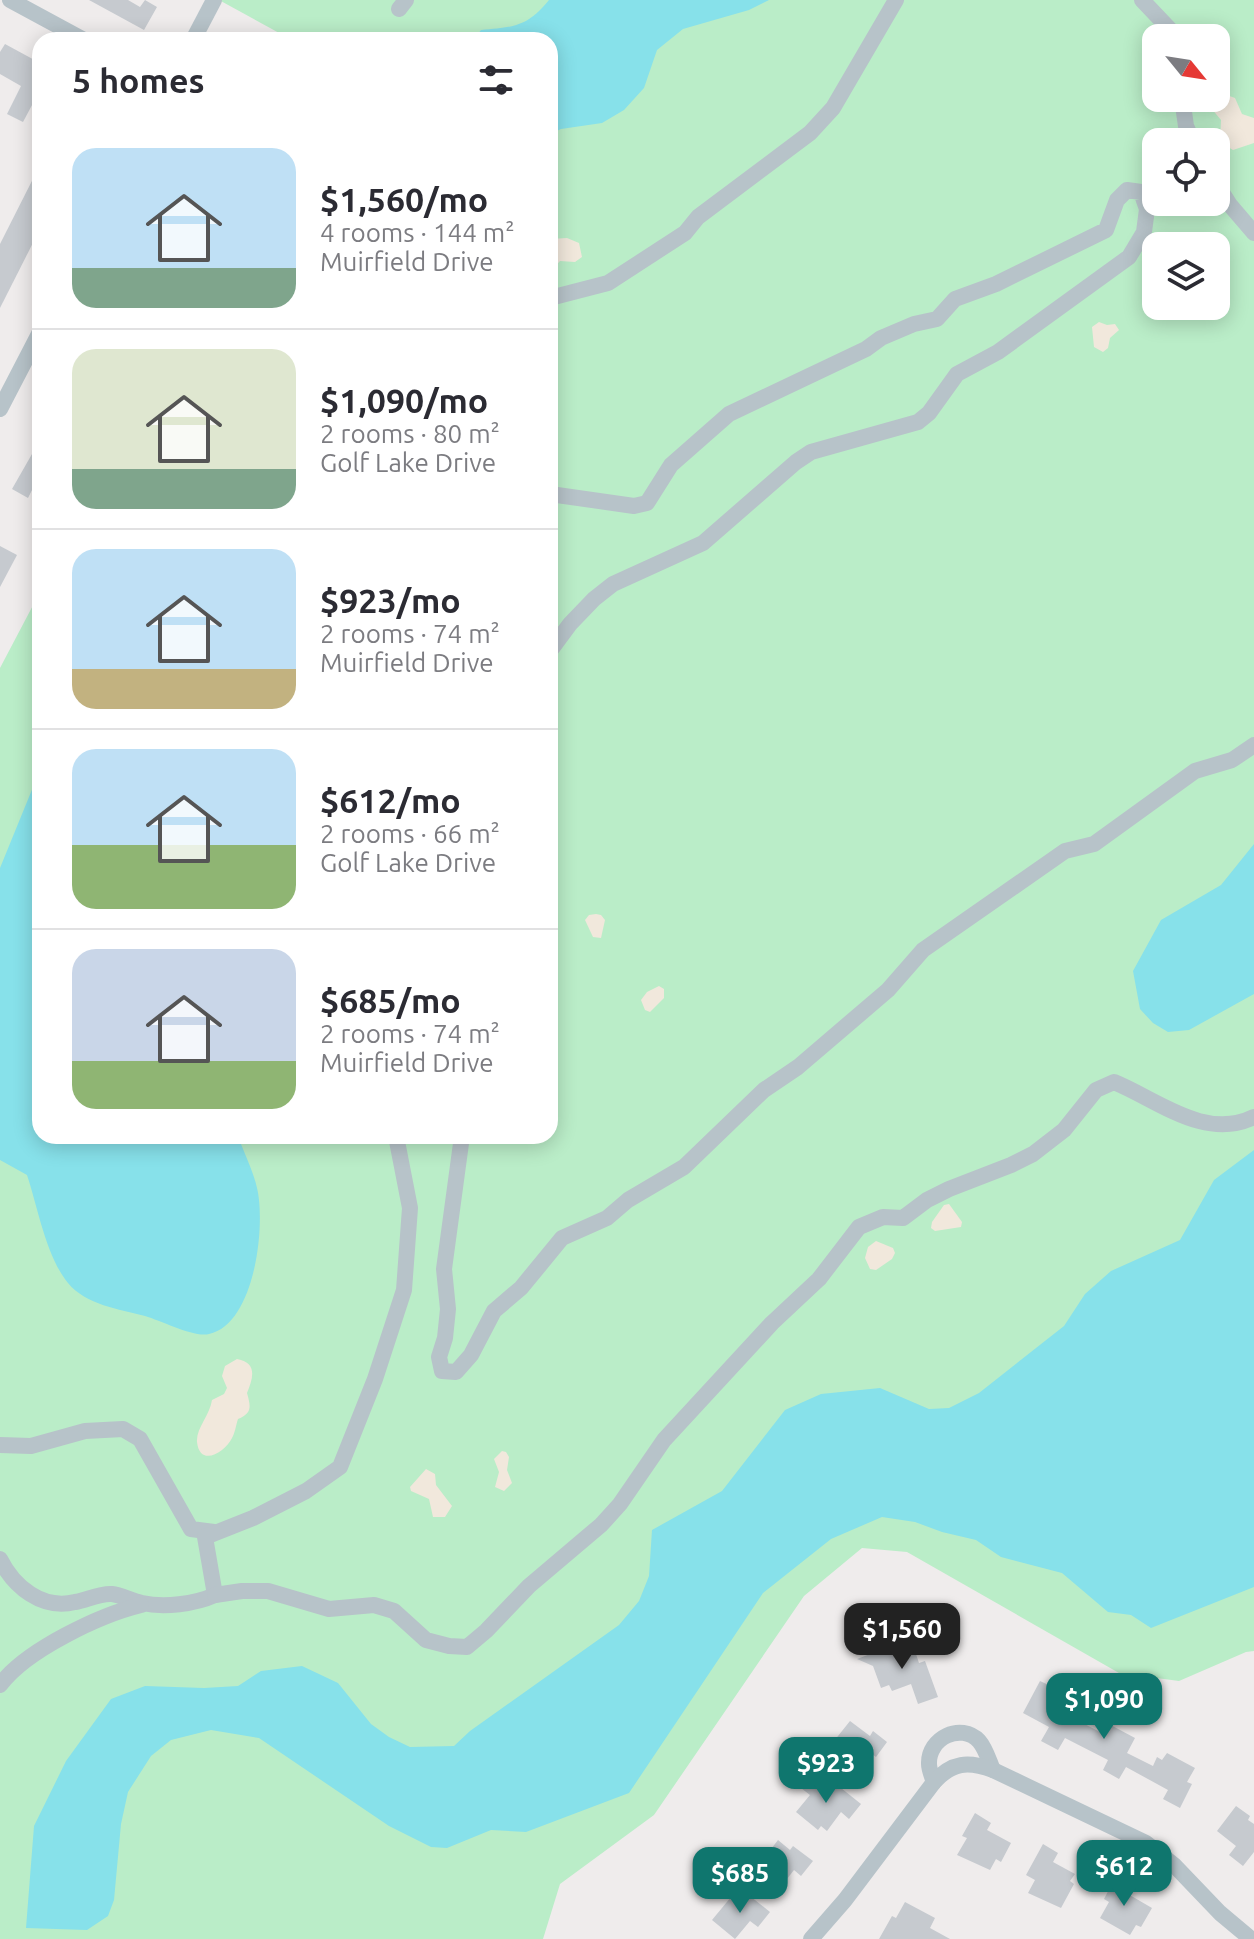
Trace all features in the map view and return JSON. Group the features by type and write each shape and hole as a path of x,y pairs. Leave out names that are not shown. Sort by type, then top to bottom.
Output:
{"street":[{"path":"10,0 69,32"},
{"path":"197,32 214,0"},
{"path":"558,296 608,283 619,276 685,233 698,217 810,133 833,108 896,0"},
{"path":"1142,0 1165,24"},
{"path":"558,495 634,506 647,503 671,465 729,414 866,349 881,338 914,324 937,319 955,299 996,284 1106,230 1117,200 1127,190 1141,192 1147,209 1144,232 1129,257 998,352 957,374 929,413 918,422 811,452 703,543 613,584 586,607 558,641"},
{"path":"1230,205 1254,233"},
{"path":"0,409 32,347"},
{"path":"461,1144 444,1269 448,1309 439,1357 442,1371 456,1372 471,1355 494,1311 521,1288 562,1238 607,1218 628,1200 684,1167 764,1090 798,1067 888,990 923,950 1065,851 1094,844 1195,771 1232,760 1254,745"},
{"path":"1,1682 23,1663 103,1616 147,1604 187,1602 242,1591 268,1591 329,1609 374,1605 394,1611 426,1640 467,1647 529,1586 601,1525 620,1504 664,1440 772,1323 819,1279 859,1227 883,1217 903,1218 927,1200 949,1189 1033,1154 1064,1130 1096,1090 1114,1082 1142,1093 1163,1109 1215,1125 1235,1125 1254,1117"},
{"path":"215,1595 205,1537 253,1518 306,1491 340,1467 375,1379 404,1290 410,1208 398,1144"},
{"path":"0,1445 31,1446 85,1431 123,1429 140,1439 191,1529 214,1532"},
{"path":"0,1559 19,1587 52,1603 72,1603 112,1594 147,1604"},
{"path":"934,1782 929,1764 934,1746 943,1737 957,1732 977,1739 993,1770"},
{"path":"811,1939 845,1900 934,1782 950,1767 974,1764 993,1770 1146,1843 1174,1865 1220,1913 1251,1939"}],"green space":[{"path":"219,0 1254,0 1254,1651 1179,1681 1119,1673 907,1552 862,1548 804,1596 654,1815 560,1884 543,1939 0,1939 0,668 32,607 32,1144 558,1144 558,32 277,32"}],"sand":[{"path":"1230,96 1235,98 1242,114 1254,118 1254,143 1233,150 1230,148 1230,128 1221,128 1221,120 1214,112 1230,112"},
{"path":"558,239 579,243 582,257 575,262 558,263"},
{"path":"1099,322 1115,324 1119,330 1110,338 1108,348 1103,352 1094,347 1092,327"},
{"path":"596,914 605,920 601,938 593,937 585,920 589,915"},
{"path":"659,986 664,989 664,998 650,1012 645,1010 641,1000 647,992"},
{"path":"949,1204 962,1222 961,1227 935,1231 931,1228 932,1222 944,1205"},
{"path":"876,1241 893,1248 895,1253 892,1259 876,1270 870,1269 865,1258 868,1247"},
{"path":"237,1359 248,1364 252,1372 247,1393 249,1409 238,1419 229,1443 208,1456 199,1450 199,1432 212,1400 224,1394 227,1388 222,1376 225,1366"},
{"path":"502,1451 509,1457 507,1470 512,1483 504,1491 495,1487 499,1472 494,1459"},
{"path":"426,1469 435,1474 436,1485 452,1506 445,1517 433,1517 429,1499 411,1491 410,1487"}],"water":[{"path":"549,0 769,0 749,10 683,29 657,50 644,88 624,110 602,123 558,130 558,32 479,32 519,24"},
{"path":"32,790 32,1144 241,1144 257,1188 258,1248 247,1293 237,1312 225,1326 209,1334 187,1331 104,1305 75,1290 54,1259 27,1175 0,1160 0,868"},
{"path":"1254,844 1254,994 1189,1030 1168,1032 1153,1023 1140,1009 1133,971 1161,920 1221,885"},
{"path":"1254,1150 1254,1587 1151,1628 1131,1615 1108,1612 1062,1573 1001,1557 976,1540 915,1522 882,1517 831,1539 763,1593 629,1793 526,1832 491,1830 447,1848 431,1847 389,1826 259,1738 211,1730 171,1740 151,1756 128,1792 121,1824 114,1900 108,1916 87,1930 26,1928 34,1826 66,1761 111,1699 145,1686 238,1686 261,1671 302,1666 338,1683 371,1724 389,1737 410,1747 454,1746 470,1731 619,1625 639,1601 649,1576 652,1530 722,1491 785,1410 821,1394 880,1388 929,1409 949,1408 979,1393 1064,1326 1085,1294 1111,1271 1180,1240 1214,1180"}],"building":[{"path":"89,0 128,0 140,7 145,0 157,7 144,30"},
{"path":"5,44 32,59 32,105 23,122 7,114 21,86 0,74 0,52"},
{"path":"32,181 32,245 0,308 0,244"},
{"path":"32,454 32,490 28,498 12,489"},
{"path":"0,546 17,555 0,587"},
{"path":"912,1642 919,1663 925,1661 938,1697 918,1704 911,1684 892,1691 889,1685 881,1688 873,1666 857,1659 894,1645 895,1648"},
{"path":"1040,1681 1068,1694 1072,1686 1088,1695 1075,1719 1100,1732 1105,1722 1135,1738 1127,1753 1153,1766 1157,1757 1162,1760 1167,1753 1195,1768 1187,1782 1192,1784 1180,1808 1163,1799 1168,1790 1126,1767 1119,1779 1103,1770 1108,1760 1065,1738 1058,1750 1041,1741 1049,1727 1023,1713"},
{"path":"850,1721 870,1736 873,1731 887,1742 876,1757 867,1750 852,1770 834,1756 837,1752 830,1746"},
{"path":"810,1776 830,1792 836,1784 861,1804 849,1819 841,1812 827,1831 821,1826 818,1830 796,1812 810,1795 801,1788"},
{"path":"1236,1806 1250,1816 1248,1820 1254,1824 1254,1852 1243,1866 1229,1855 1236,1846 1217,1831"},
{"path":"975,1813 991,1823 987,1830 1011,1843 1001,1862 996,1859 990,1870 957,1855 967,1838 962,1836"},
{"path":"778,1840 790,1850 793,1846 813,1861 801,1876 794,1870 779,1889 755,1870"},
{"path":"1043,1844 1058,1853 1053,1862 1075,1874 1070,1881 1074,1884 1061,1908 1028,1893 1035,1880 1026,1875"},
{"path":"1115,1878 1132,1887 1128,1894 1152,1908 1141,1927 1136,1925 1130,1935 1100,1918 1109,1902 1104,1899"},
{"path":"736,1891 747,1900 750,1896 770,1912 758,1927 750,1921 735,1939 712,1920"},
{"path":"905,1902 935,1918 930,1928 950,1939 879,1939 892,1916 896,1918"}]}
